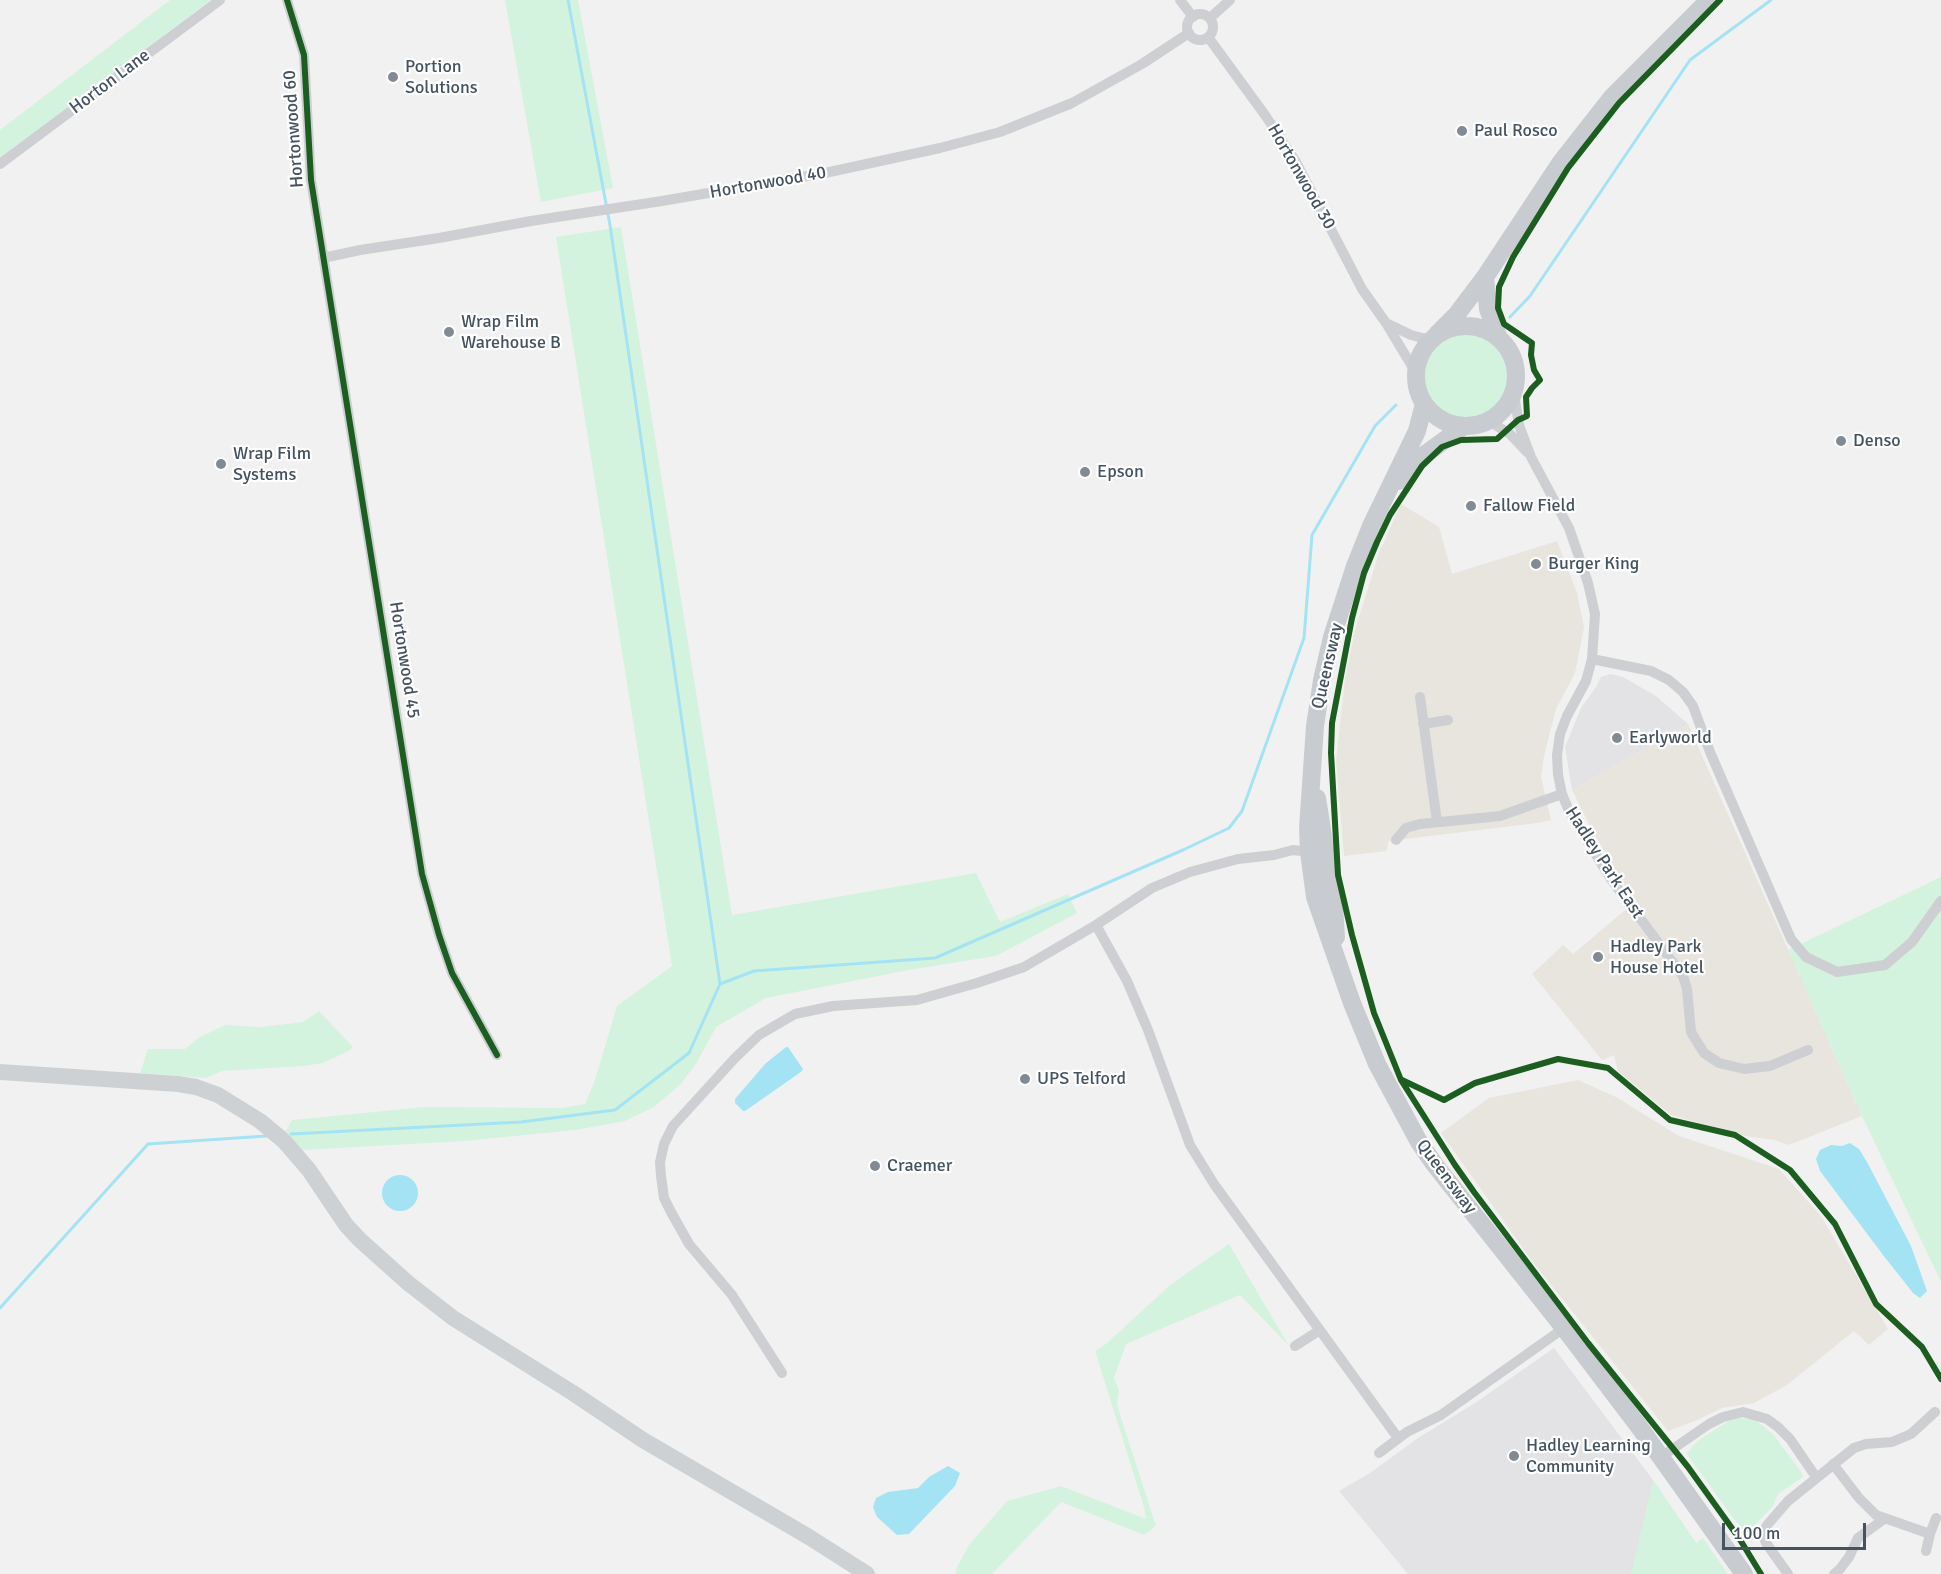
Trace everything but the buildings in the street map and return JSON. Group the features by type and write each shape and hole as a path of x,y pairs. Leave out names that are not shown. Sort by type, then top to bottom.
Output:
{"main road":[{"path":"1485,277 1488,309 1498,336 1507,346 1516,366 1517,376 1514,394 1500,414 1477,425 1464,426 1449,423 1435,415 1424,404 1418,389 1416,373 1423,350 1457,314 1485,277 1561,162 1612,97 1709,0"},
{"path":"1434,337 1457,326 1478,327 1498,336"},
{"name":"Queensway","path":"1424,404 1417,431 1371,526 1355,566 1332,637 1315,726 1313,772 1317,851 1334,906 1337,959 1377,1064 1419,1142 1457,1194 1564,1328 1661,1457 1744,1574"},
{"name":"Queensway","path":"1386,497 1420,458 1464,426"}],"street":[{"name":"Horton Lane","path":"0,164 220,0"},
{"name":"Hortonwood 60","path":"287,0 304,55 311,180 323,258"},
{"path":"1180,0 1193,17"},
{"path":"1210,18 1230,0"},
{"path":"1200,14 1210,18 1213,26 1208,37 1200,39 1189,33 1188,22 1193,17 1200,14"},
{"name":"Hortonwood 40","path":"323,258 858,166 940,148 1000,132 1072,103 1142,64 1189,33"},
{"name":"Hortonwood 30","path":"1208,37 1296,162 1362,289 1386,323 1416,373"},
{"name":"Hortonwood 45","path":"323,258 422,874 452,973 497,1055"},
{"name":"Hortonwood 30","path":"1386,323 1411,335 1434,337"},
{"name":"Hadley Park East","path":"1514,394 1519,424 1531,457 1569,528 1588,583 1595,614 1592,658 1586,681 1560,734 1557,755 1562,794 1580,831 1611,879 1686,982 1691,1032 1704,1053 1719,1063 1744,1070 1770,1066 1808,1050"},
{"name":"Hadley Park East","path":"1489,421 1510,434 1531,457"},
{"path":"1592,658 1651,671 1669,680 1683,692 1693,706 1710,752 1791,939 1806,957 1837,972 1885,965 1912,942 1941,901"},
{"path":"1420,698 1437,822"},
{"path":"1423,724 1448,720"},
{"path":"1396,840 1406,828 1420,824 1500,816 1562,794"},
{"path":"782,1373 732,1295 689,1244 664,1198 660,1162 664,1144 673,1126 735,1058 759,1035 795,1014 833,1006 917,1000 1024,967 1096,925 1152,888 1190,872 1238,859 1274,855 1294,859 1317,851"},
{"path":"1096,925 1127,981 1148,1029 1190,1145 1214,1184 1398,1438"},
{"path":"0,1072 178,1084 196,1087 218,1095 260,1121 284,1141 309,1170 346,1225 360,1240 453,1318 643,1440 867,1574"},
{"path":"1379,1453 1398,1438 1441,1415 1564,1328"},
{"path":"1295,1346 1320,1330"},
{"path":"1661,1457 1709,1424 1743,1412 1767,1419 1778,1427 1790,1439 1816,1477"},
{"path":"1788,1574 1766,1543 1764,1530 1788,1501 1859,1445 1892,1442 1911,1434 1935,1412"},
{"path":"1833,1464 1876,1515 1930,1534"},
{"path":"1926,1551 1936,1518"},
{"path":"1834,1574 1849,1557 1858,1538 1884,1519"}],"shaded area":[{"path":"1401,504 1439,527 1452,574 1557,541 1577,593 1584,627 1575,673 1556,709 1544,756 1541,777 1551,820 1389,841 1386,851 1344,856 1336,761 1345,679 1355,630 1379,553"},
{"name":"Earlyworld","path":"1611,674 1623,677 1656,696 1688,724 1572,790 1565,747 1581,708 1601,677"},
{"path":"1688,724 1862,1116 1789,1145 1775,1140 1745,1136 1671,1115 1618,1071 1614,1055 1602,1060 1532,974 1563,945 1573,954 1636,901 1593,832 1572,790"},
{"path":"1578,1080 1616,1097 1679,1136 1779,1169 1821,1216 1888,1329 1869,1345 1854,1331 1787,1385 1754,1403 1722,1408 1668,1431 1532,1261 1441,1133 1489,1098"},
{"name":"Hadley Learning Community","path":"1554,1348 1653,1480 1696,1543 1657,1574 1408,1574 1339,1491 1370,1473 1418,1438 1475,1403"}],"green space":[{"path":"170,0 211,0 0,158 0,130"},
{"path":"505,0 578,0 613,188 541,202"},
{"path":"621,227 732,915 976,873 1000,922 1068,894 1077,913 996,956 909,970 766,998 716,1027 696,1064 680,1085 654,1107 625,1121 576,1130 464,1141 302,1150 286,1131 292,1120 425,1107 562,1108 585,1104 594,1083 617,1006 672,966 556,237"},
{"path":"1467,334 1483,337 1502,353 1509,376 1506,392 1490,411 1467,418 1451,415 1432,399 1425,376 1428,360 1444,341"},
{"path":"1941,877 1941,1282 1862,1116 1788,950"},
{"path":"319,1011 353,1047 323,1063 222,1071 206,1078 140,1073 148,1049 185,1049 198,1038 225,1025 261,1027 303,1022"},
{"path":"1229,1244 1289,1346 1240,1295 1126,1344 1114,1378 1119,1390 1117,1405 1156,1526 1144,1535 1061,1502 992,1574 955,1574 969,1545 1007,1501 1061,1486 1146,1519 1095,1351 1106,1344 1169,1286"},
{"path":"1733,1418 1754,1419 1773,1434 1803,1477 1778,1494 1773,1506 1756,1524 1756,1538 1750,1541 1686,1453 1699,1440"},
{"path":"1653,1480 1696,1543 1703,1538 1728,1574 1631,1574"}],"water":[{"path":"786,1047 803,1069 801,1072 743,1111 735,1103 735,1099 765,1064"},
{"path":"1850,1143 1859,1149 1867,1162 1911,1246 1927,1291 1920,1298 1913,1293 1883,1255 1820,1171 1816,1159 1820,1150 1831,1145 1842,1146"},
{"path":"400,1175 412,1181 418,1193 412,1205 400,1211 388,1205 382,1193 388,1181"},
{"path":"948,1466 960,1473 955,1486 909,1534 897,1535 877,1517 873,1507 876,1498 888,1492 918,1488 929,1477"}],"waterway":[{"path":"291,1134 521,1122 615,1110 689,1053 720,984 610,225 568,0"},
{"path":"1510,317 1530,296 1690,60 1771,0"},
{"path":"720,984 754,971 935,958 1229,828 1242,811 1304,638 1312,535 1375,426 1396,405"},
{"path":"0,1308 148,1144 266,1136"}],"cycle path":[{"path":"287,0 304,55 311,180 422,874 452,973 497,1055"},
{"path":"1720,0 1619,103 1568,168 1513,257 1499,287 1498,308 1504,324 1532,343 1531,355 1534,370 1540,380 1526,397 1527,416 1518,420 1497,439 1461,440 1442,447 1422,466 1390,515 1364,573 1352,618 1332,723 1331,753 1338,875 1374,1013 1401,1080 1474,1192 1588,1343 1688,1467 1739,1538 1761,1574"},
{"path":"1402,1080 1444,1100 1475,1083 1558,1059 1608,1068 1670,1120 1735,1135 1790,1170 1835,1224 1876,1304 1922,1347 1941,1379"}],"place":[{"name":"Portion Solutions","path":"393,77"},
{"name":"Paul Rosco","path":"1462,131"},
{"name":"Wrap Film Warehouse B","path":"449,332"},
{"name":"Denso","path":"1841,441"},
{"name":"Wrap Film Systems","path":"221,464"},
{"name":"Epson","path":"1085,472"},
{"name":"Fallow Field","path":"1471,506"},
{"name":"Burger King","path":"1536,564"},
{"name":"Earlyworld","path":"1617,738"},
{"name":"Hadley Park House Hotel","path":"1598,957"},
{"name":"UPS Telford","path":"1025,1079"},
{"name":"Craemer","path":"875,1166"},
{"name":"Hadley Learning Community","path":"1514,1456"}]}
